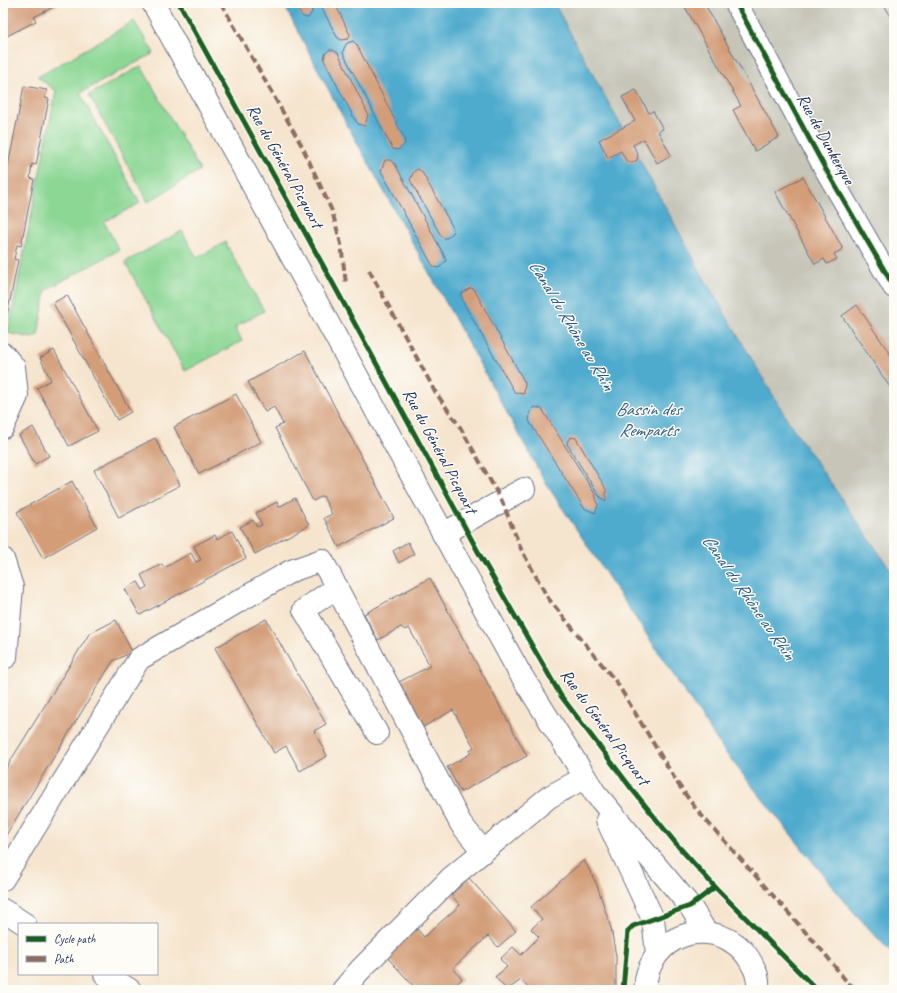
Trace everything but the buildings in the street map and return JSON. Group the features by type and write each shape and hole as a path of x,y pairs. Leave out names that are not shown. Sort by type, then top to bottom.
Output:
{"main road":[{"path":"153,3 518,670 590,785 653,919 657,954"},
{"name":"Rue de Dunkerque","path":"736,3 825,168 894,287"},
{"path":"3,354 14,368 17,396 3,427"},
{"path":"443,534 524,489"},
{"path":"3,559 12,587 6,657"},
{"path":"3,879 139,659 291,571 322,560 461,824 483,851"},
{"path":"337,587 304,610 377,733"},
{"path":"343,990 365,965 451,878 483,851 549,797 590,785"},
{"path":"590,785 690,906 706,932"},
{"path":"3,910 23,923"},
{"path":"646,990 648,970 657,954 671,941 688,934 706,932 722,936 737,944 748,956 756,970 760,989"},
{"path":"107,975 130,990"}],"shaded area":[{"path":"554,3 894,3 894,575 790,424 704,278"}],"green space":[{"path":"134,21 154,53 80,93 140,203 104,222 119,250 46,290 38,335 32,338 8,333 56,91 38,77"},
{"path":"141,66 200,170 148,202 89,95"},
{"path":"182,231 197,258 226,242 264,311 235,327 242,341 185,371 125,262"}],"water":[{"name":"Bassin des Remparts","path":"283,3 554,3 704,278 790,424 894,575 894,956 849,907 724,751 547,485 345,121"}],"marked path":[{"path":"221,3 302,146 332,211 341,244 346,284"},
{"path":"369,270 436,393 460,427 502,501 521,549 548,598 617,683 678,784 696,809 825,954 847,982 857,990"}],"cycle path":[{"name":"Rue du Général Picquart","path":"179,3 481,557 561,696 631,788 678,846 715,887 817,990"},
{"path":"736,3 825,168 894,287"},
{"path":"623,990 628,931 633,926 690,906 715,887"}],"water label":[{"name":"Canal du Rhône au Rhin","path":"572,325"},
{"name":"Canal du Rhône au Rhin","path":"749,597"}]}
